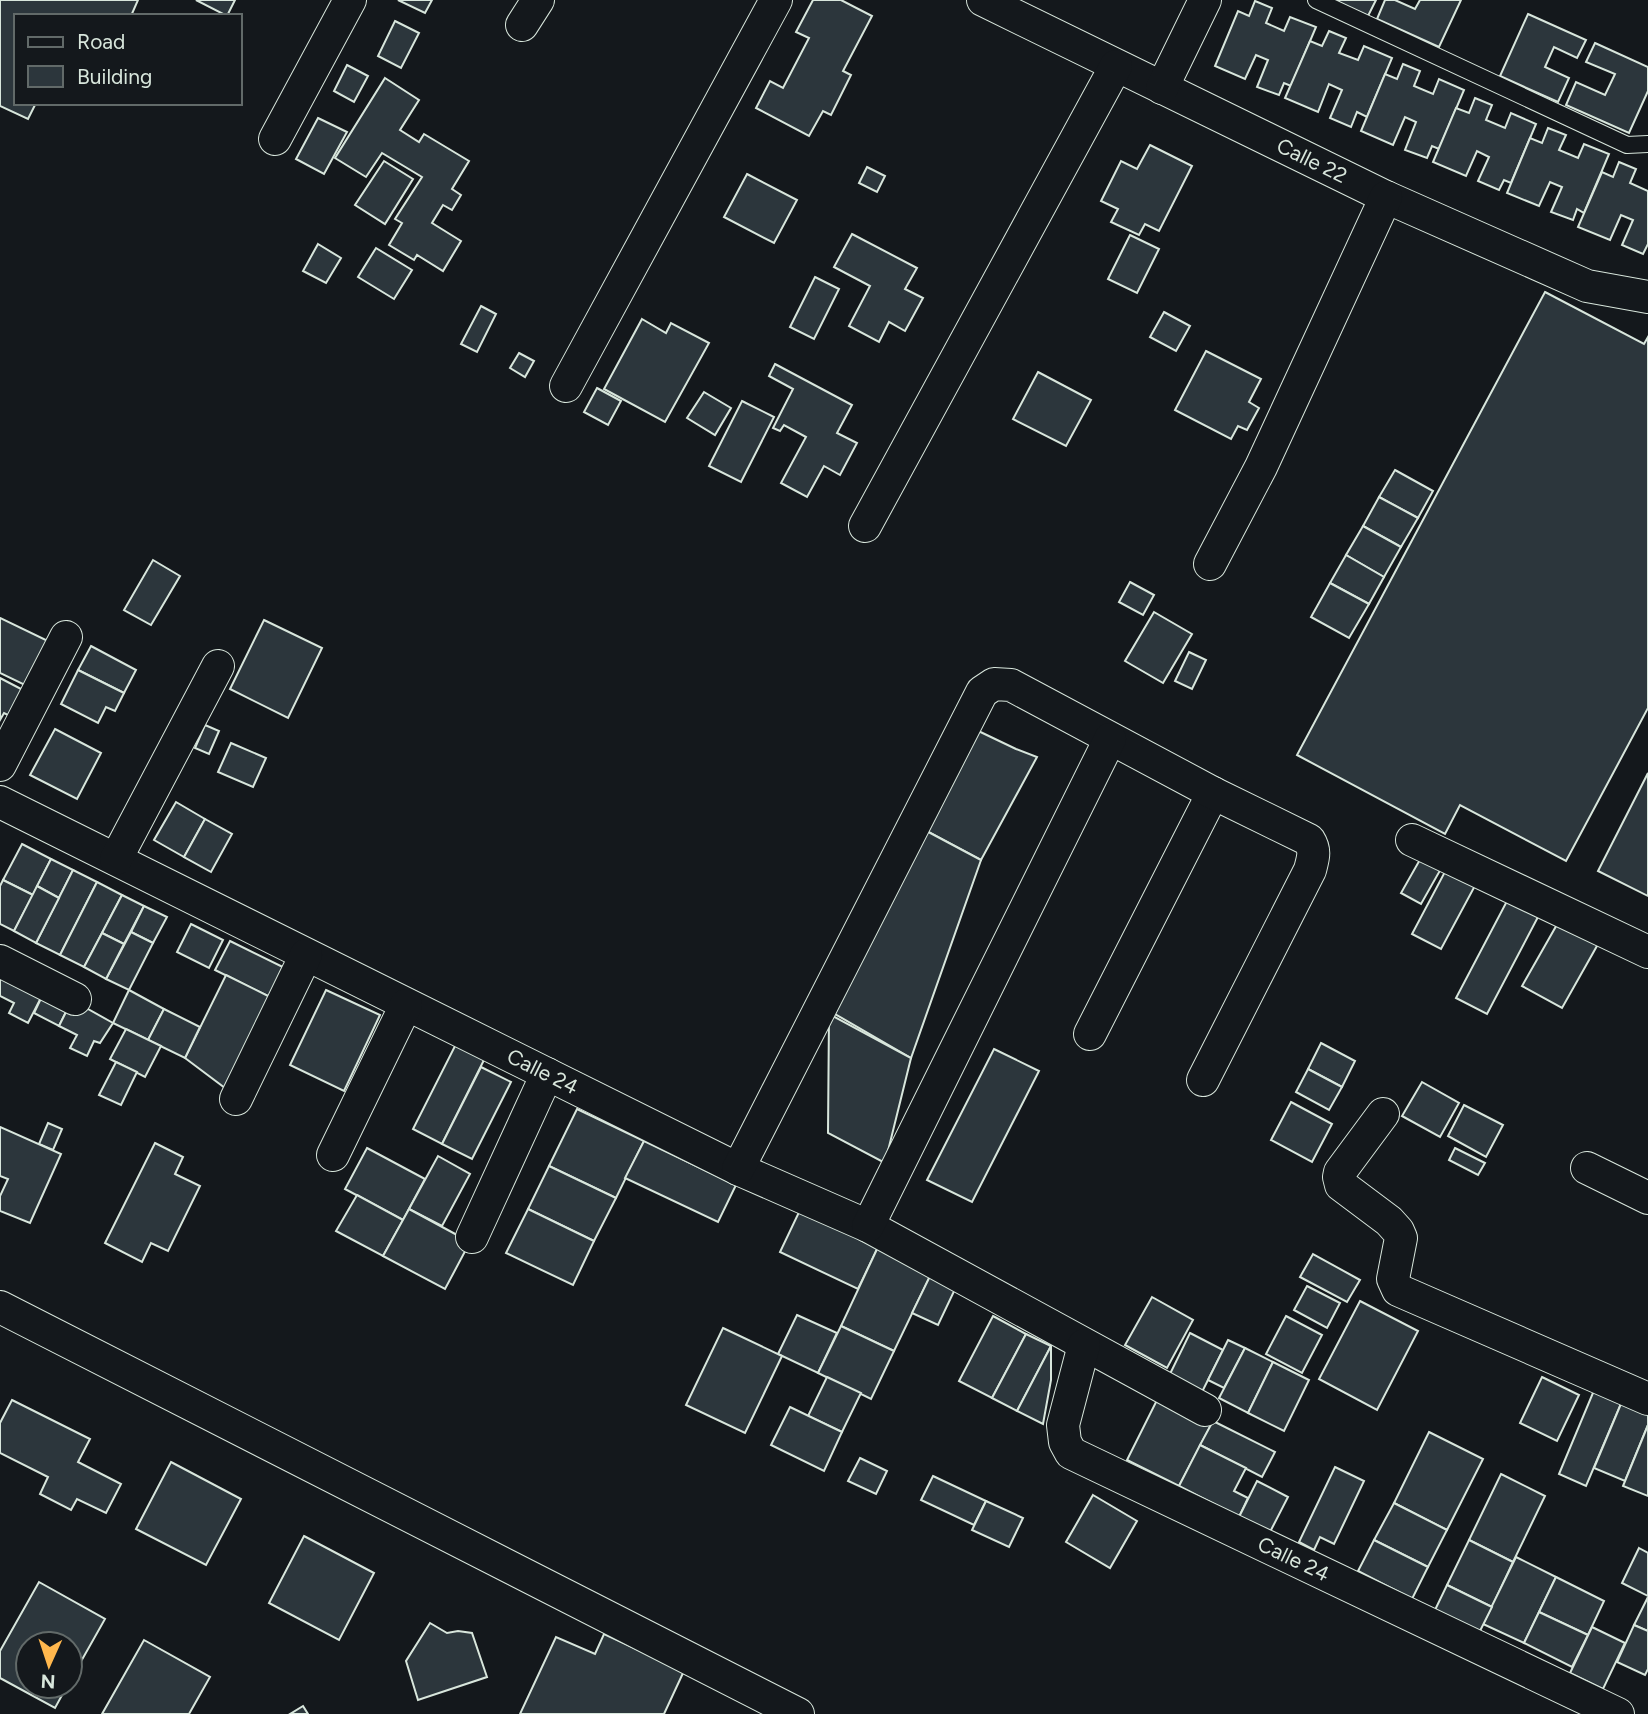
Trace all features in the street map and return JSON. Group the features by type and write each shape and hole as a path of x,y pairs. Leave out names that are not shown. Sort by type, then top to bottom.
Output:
{"street":[{"path":"275,139 350,0"},
{"path":"566,386 776,0"},
{"name":"Calle 22","path":"983,0 1386,197 1587,286 1648,297"},
{"path":"1162,88 1205,0"},
{"path":"865,526 1116,66"},
{"path":"1210,564 1261,467 1386,197"},
{"path":"0,765 66,637"},
{"path":"116,859 218,666"},
{"path":"738,1169 982,692 994,684 1011,685 1213,793 1310,840 1315,852 1310,870 1203,1080"},
{"path":"868,1226 1110,739"},
{"path":"1090,1034 1213,793"},
{"name":"Calle 24","path":"0,802 738,1169 868,1226 1205,1410"},
{"path":"1412,840 1648,952"},
{"path":"236,1099 306,955"},
{"path":"0,961 75,999"},
{"path":"333,1155 407,1005"},
{"path":"472,1237 547,1074"},
{"path":"1383,1114 1339,1177 1341,1185 1389,1221 1398,1231 1401,1238 1393,1279 1398,1290 1648,1399"},
{"path":"1587,1168 1648,1198"},
{"path":"0,1307 798,1714"},
{"name":"Calle 24","path":"1084,1345 1063,1425 1065,1442 1071,1453 1618,1714"}],"lane":[{"path":"1316,0 1627,145 1648,144"}],"building":[{"path":"0,0 138,0 132,14 14,14 14,105 35,105 28,119 0,106"},
{"path":"196,0 235,0 228,14"},
{"path":"398,0 432,0 425,13"},
{"path":"813,0 841,0 872,16 843,71 851,75 831,115 823,111 809,136 756,108 770,81 783,88 809,38 796,32"},
{"path":"1332,0 1376,0 1368,16"},
{"path":"1385,0 1395,0 1415,9 1420,0 1461,0 1439,47 1377,19"},
{"path":"1255,1 1272,8 1266,23 1284,31 1290,17 1316,27 1291,86 1284,83 1279,95 1257,87 1268,60 1256,55 1245,79 1215,66 1238,11 1249,16"},
{"path":"1528,14 1586,40 1577,58 1554,47 1545,67 1569,78 1558,102 1500,76"},
{"path":"395,21 419,33 401,68 378,56"},
{"path":"1329,31 1346,38 1339,53 1358,60 1364,46 1392,58 1367,117 1357,112 1351,127 1330,118 1342,90 1329,84 1318,112 1285,98 1310,41 1322,46"},
{"path":"1595,43 1648,67 1648,91 1629,133 1566,105 1576,82 1605,95 1615,74 1586,62"},
{"path":"1403,64 1420,71 1414,86 1433,94 1439,79 1464,90 1439,149 1432,146 1427,158 1405,150 1416,122 1405,117 1393,145 1361,131 1385,74 1397,79"},
{"path":"347,65 368,76 354,102 334,91"},
{"path":"385,78 419,100 400,130 419,142 424,134 469,161 452,189 461,195 452,210 443,205 432,223 461,241 443,271 417,255 414,260 389,245 402,223 395,219 422,177 382,153 366,177 335,158"},
{"path":"1475,98 1492,105 1486,120 1505,128 1511,113 1536,124 1511,183 1504,180 1499,190 1478,181 1489,157 1477,151 1466,176 1433,162 1456,108 1469,113"},
{"path":"318,118 347,132 324,174 296,159"},
{"path":"1548,128 1566,135 1559,150 1578,158 1584,144 1609,154 1584,213 1577,209 1573,220 1551,212 1562,187 1550,182 1539,206 1507,193 1530,138 1542,143"},
{"path":"1150,145 1192,166 1159,231 1145,224 1139,235 1111,222 1118,209 1101,201 1121,161 1137,169"},
{"path":"384,161 413,179 385,224 355,205"},
{"path":"1619,162 1636,169 1630,183 1648,191 1648,244 1643,254 1622,245 1633,220 1621,215 1610,240 1578,227 1602,172 1613,177"},
{"path":"867,167 885,176 877,192 859,183"},
{"path":"747,174 797,200 774,243 724,217"},
{"path":"852,234 917,268 905,289 923,298 905,331 889,322 879,342 849,326 870,286 834,267"},
{"path":"1130,235 1159,249 1137,293 1108,279"},
{"path":"318,244 341,258 326,283 303,271"},
{"path":"376,248 412,270 394,299 358,277"},
{"path":"815,277 839,289 814,339 790,327"},
{"path":"1545,292 1644,344 1648,337 1648,708 1566,861 1460,805 1445,834 1297,755"},
{"path":"481,306 496,314 477,352 461,344"},
{"path":"1164,312 1190,326 1176,351 1150,337"},
{"path":"642,319 666,333 671,323 709,343 665,422 604,389"},
{"path":"1206,351 1261,379 1249,402 1259,408 1247,430 1238,426 1231,439 1175,410"},
{"path":"519,353 534,361 525,377 510,368"},
{"path":"775,364 852,405 837,433 857,443 840,475 824,466 807,497 781,483 806,437 784,425 780,431 773,428 793,389 769,376"},
{"path":"1038,372 1091,400 1066,446 1013,419"},
{"path":"597,388 621,401 608,425 584,412"},
{"path":"704,392 731,408 715,435 687,418"},
{"path":"742,401 774,417 741,482 709,466"},
{"path":"1395,470 1433,491 1418,518 1379,497"},
{"path":"1379,497 1418,518 1401,547 1363,526"},
{"path":"1363,526 1401,547 1384,577 1346,555"},
{"path":"1346,555 1384,577 1369,604 1330,583"},
{"path":"153,560 180,576 151,625 124,610"},
{"path":"1130,582 1154,595 1143,615 1119,602"},
{"path":"1330,583 1369,604 1349,638 1311,617"},
{"path":"1154,612 1192,634 1163,683 1125,661"},
{"path":"0,618 50,642 29,687 0,673"},
{"path":"264,620 322,648 288,718 230,689"},
{"path":"91,646 136,670 124,693 78,670"},
{"path":"1189,652 1206,660 1192,689 1175,681"},
{"path":"78,670 124,693 115,711 106,707 98,723 61,704"},
{"path":"0,678 23,690 10,716 4,713 0,720"},
{"path":"205,725 219,731 209,754 195,748"},
{"path":"970,727 1037,757 981,860 919,827"},
{"path":"55,729 101,753 77,799 30,775"},
{"path":"231,743 266,758 253,787 218,772"},
{"path":"1648,773 1648,896 1598,871"},
{"path":"176,802 205,819 184,857 154,840"},
{"path":"205,819 232,834 211,872 184,857"},
{"path":"919,827 981,860 911,1058 828,1010"},
{"path":"22,844 51,859 33,895 3,880"},
{"path":"1422,856 1442,867 1421,904 1401,893"},
{"path":"51,859 73,870 59,898 37,886"},
{"path":"1448,866 1477,882 1441,949 1412,934"},
{"path":"73,870 97,882 60,955 36,943"},
{"path":"3,880 33,895 14,931 0,924 0,886"},
{"path":"97,882 122,895 84,967 60,955"},
{"path":"37,886 59,898 36,943 14,931"},
{"path":"122,895 144,906 124,944 102,933"},
{"path":"1507,901 1538,917 1487,1014 1456,998"},
{"path":"144,906 167,917 153,943 131,932"},
{"path":"1563,914 1602,937 1562,1008 1522,986"},
{"path":"191,924 223,940 209,968 177,952"},
{"path":"131,932 153,943 129,990 106,979"},
{"path":"102,933 124,944 106,979 84,967"},
{"path":"230,941 293,972 278,1001 215,970"},
{"path":"0,964 46,988 28,1023 9,1013 14,1003 0,996"},
{"path":"226,975 278,1001 229,1091 185,1058"},
{"path":"46,988 72,1000 59,1026 34,1013"},
{"path":"129,990 164,1009 148,1040 113,1023"},
{"path":"326,990 380,1015 344,1091 290,1065"},
{"path":"72,1000 113,1023 100,1043 94,1041 87,1056 70,1048 77,1035 59,1026"},
{"path":"164,1009 200,1027 185,1058 148,1040"},
{"path":"829,1014 911,1058 885,1163 828,1133"},
{"path":"126,1029 161,1046 145,1077 110,1059"},
{"path":"1321,1043 1355,1061 1342,1087 1308,1069"},
{"path":"456,1044 485,1058 442,1144 413,1129"},
{"path":"994,1049 1039,1071 972,1202 927,1180"},
{"path":"116,1062 137,1072 121,1105 99,1095"},
{"path":"481,1067 511,1082 472,1159 442,1144"},
{"path":"1308,1069 1342,1087 1329,1110 1296,1092"},
{"path":"1422,1082 1459,1103 1440,1137 1402,1116"},
{"path":"1291,1102 1332,1124 1312,1162 1271,1140"},
{"path":"1464,1105 1503,1125 1486,1157 1448,1136"},
{"path":"577,1109 644,1141 616,1198 549,1166"},
{"path":"48,1123 62,1129 53,1150 39,1144"},
{"path":"0,1127 61,1154 30,1223 0,1211 0,1196 8,1179 0,1176"},
{"path":"644,1141 736,1185 718,1222 625,1178"},
{"path":"155,1143 183,1157 175,1174 200,1186 168,1251 151,1243 142,1262 105,1243"},
{"path":"367,1148 425,1179 403,1220 345,1189"},
{"path":"1455,1148 1485,1163 1478,1175 1449,1160"},
{"path":"438,1156 470,1174 442,1226 409,1209"},
{"path":"549,1166 616,1198 594,1241 528,1209"},
{"path":"357,1195 403,1220 383,1256 336,1231"},
{"path":"409,1209 470,1242 445,1289 383,1256"},
{"path":"528,1209 594,1241 573,1285 506,1253"},
{"path":"800,1210 878,1247 858,1289 780,1252"},
{"path":"878,1247 932,1272 894,1351 841,1326"},
{"path":"1313,1254 1360,1280 1347,1302 1300,1277"},
{"path":"932,1272 957,1285 938,1325 912,1313"},
{"path":"1307,1286 1340,1303 1327,1328 1294,1310"},
{"path":"1152,1297 1193,1320 1167,1368 1125,1345"},
{"path":"1360,1301 1418,1331 1377,1410 1319,1379"},
{"path":"797,1315 837,1333 818,1373 778,1354"},
{"path":"993,1316 1026,1334 992,1398 959,1381"},
{"path":"1286,1316 1322,1335 1302,1373 1266,1354"},
{"path":"841,1326 894,1351 871,1399 818,1373"},
{"path":"723,1328 782,1356 745,1433 686,1405"},
{"path":"1190,1333 1223,1350 1200,1396 1167,1380"},
{"path":"1026,1334 1051,1346 1017,1411 992,1398"},
{"path":"1228,1340 1245,1348 1224,1388 1208,1380"},
{"path":"1051,1346 1051,1380 1043,1424 1017,1411"},
{"path":"1245,1348 1273,1362 1248,1413 1219,1398"},
{"path":"1273,1362 1309,1380 1284,1431 1248,1413"},
{"path":"827,1377 861,1393 842,1432 808,1416"},
{"path":"1542,1377 1579,1395 1557,1441 1520,1423"},
{"path":"1595,1388 1623,1399 1586,1486 1559,1474"},
{"path":"1160,1394 1213,1421 1179,1486 1127,1460"},
{"path":"1623,1399 1648,1410 1648,1425 1625,1481 1594,1468"},
{"path":"12,1400 90,1439 78,1462 121,1484 106,1513 77,1499 71,1510 40,1494 48,1477 0,1453 0,1423"},
{"path":"790,1407 842,1432 824,1471 771,1445"},
{"path":"1213,1421 1275,1452 1262,1477 1200,1445"},
{"path":"1648,1425 1648,1496 1623,1486"},
{"path":"1429,1432 1483,1459 1447,1530 1394,1503"},
{"path":"1200,1445 1246,1468 1234,1491 1248,1498 1239,1517 1179,1486"},
{"path":"860,1458 887,1471 876,1494 848,1481"},
{"path":"171,1462 241,1499 206,1565 136,1529"},
{"path":"1335,1467 1364,1481 1334,1544 1320,1537 1314,1550 1299,1542"},
{"path":"1501,1474 1545,1496 1513,1562 1469,1540"},
{"path":"933,1476 986,1501 974,1525 921,1500"},
{"path":"1257,1481 1288,1497 1270,1532 1239,1517"},
{"path":"1093,1495 1137,1521 1110,1568 1066,1542"},
{"path":"986,1501 1023,1518 1009,1547 972,1530"},
{"path":"1394,1503 1447,1530 1428,1567 1374,1540"},
{"path":"304,1536 374,1573 339,1640 269,1603"},
{"path":"1374,1540 1428,1567 1412,1599 1358,1571"},
{"path":"1469,1540 1513,1562 1492,1607 1447,1585"},
{"path":"1639,1548 1648,1553 1648,1596 1622,1583"},
{"path":"1516,1557 1556,1577 1524,1643 1483,1624"},
{"path":"1556,1577 1604,1601 1588,1635 1539,1612"},
{"path":"39,1582 105,1619 84,1656 84,1630 14,1630 14,1686 0,1678 0,1651"},
{"path":"1447,1585 1492,1607 1479,1633 1434,1612"},
{"path":"1648,1597 1648,1631 1634,1625"},
{"path":"1539,1612 1588,1635 1572,1667 1524,1643"},
{"path":"430,1623 447,1633 472,1633 487,1677 418,1700 406,1661"},
{"path":"1634,1625 1648,1631 1648,1669 1645,1675 1617,1662"},
{"path":"1592,1627 1625,1643 1603,1689 1570,1673"},
{"path":"604,1634 684,1671 664,1714 520,1714 556,1637 595,1654"},
{"path":"144,1640 210,1677 189,1714 102,1714"},
{"path":"40,1700 59,1700 55,1708"},
{"path":"303,1706 308,1714 290,1714"}]}
